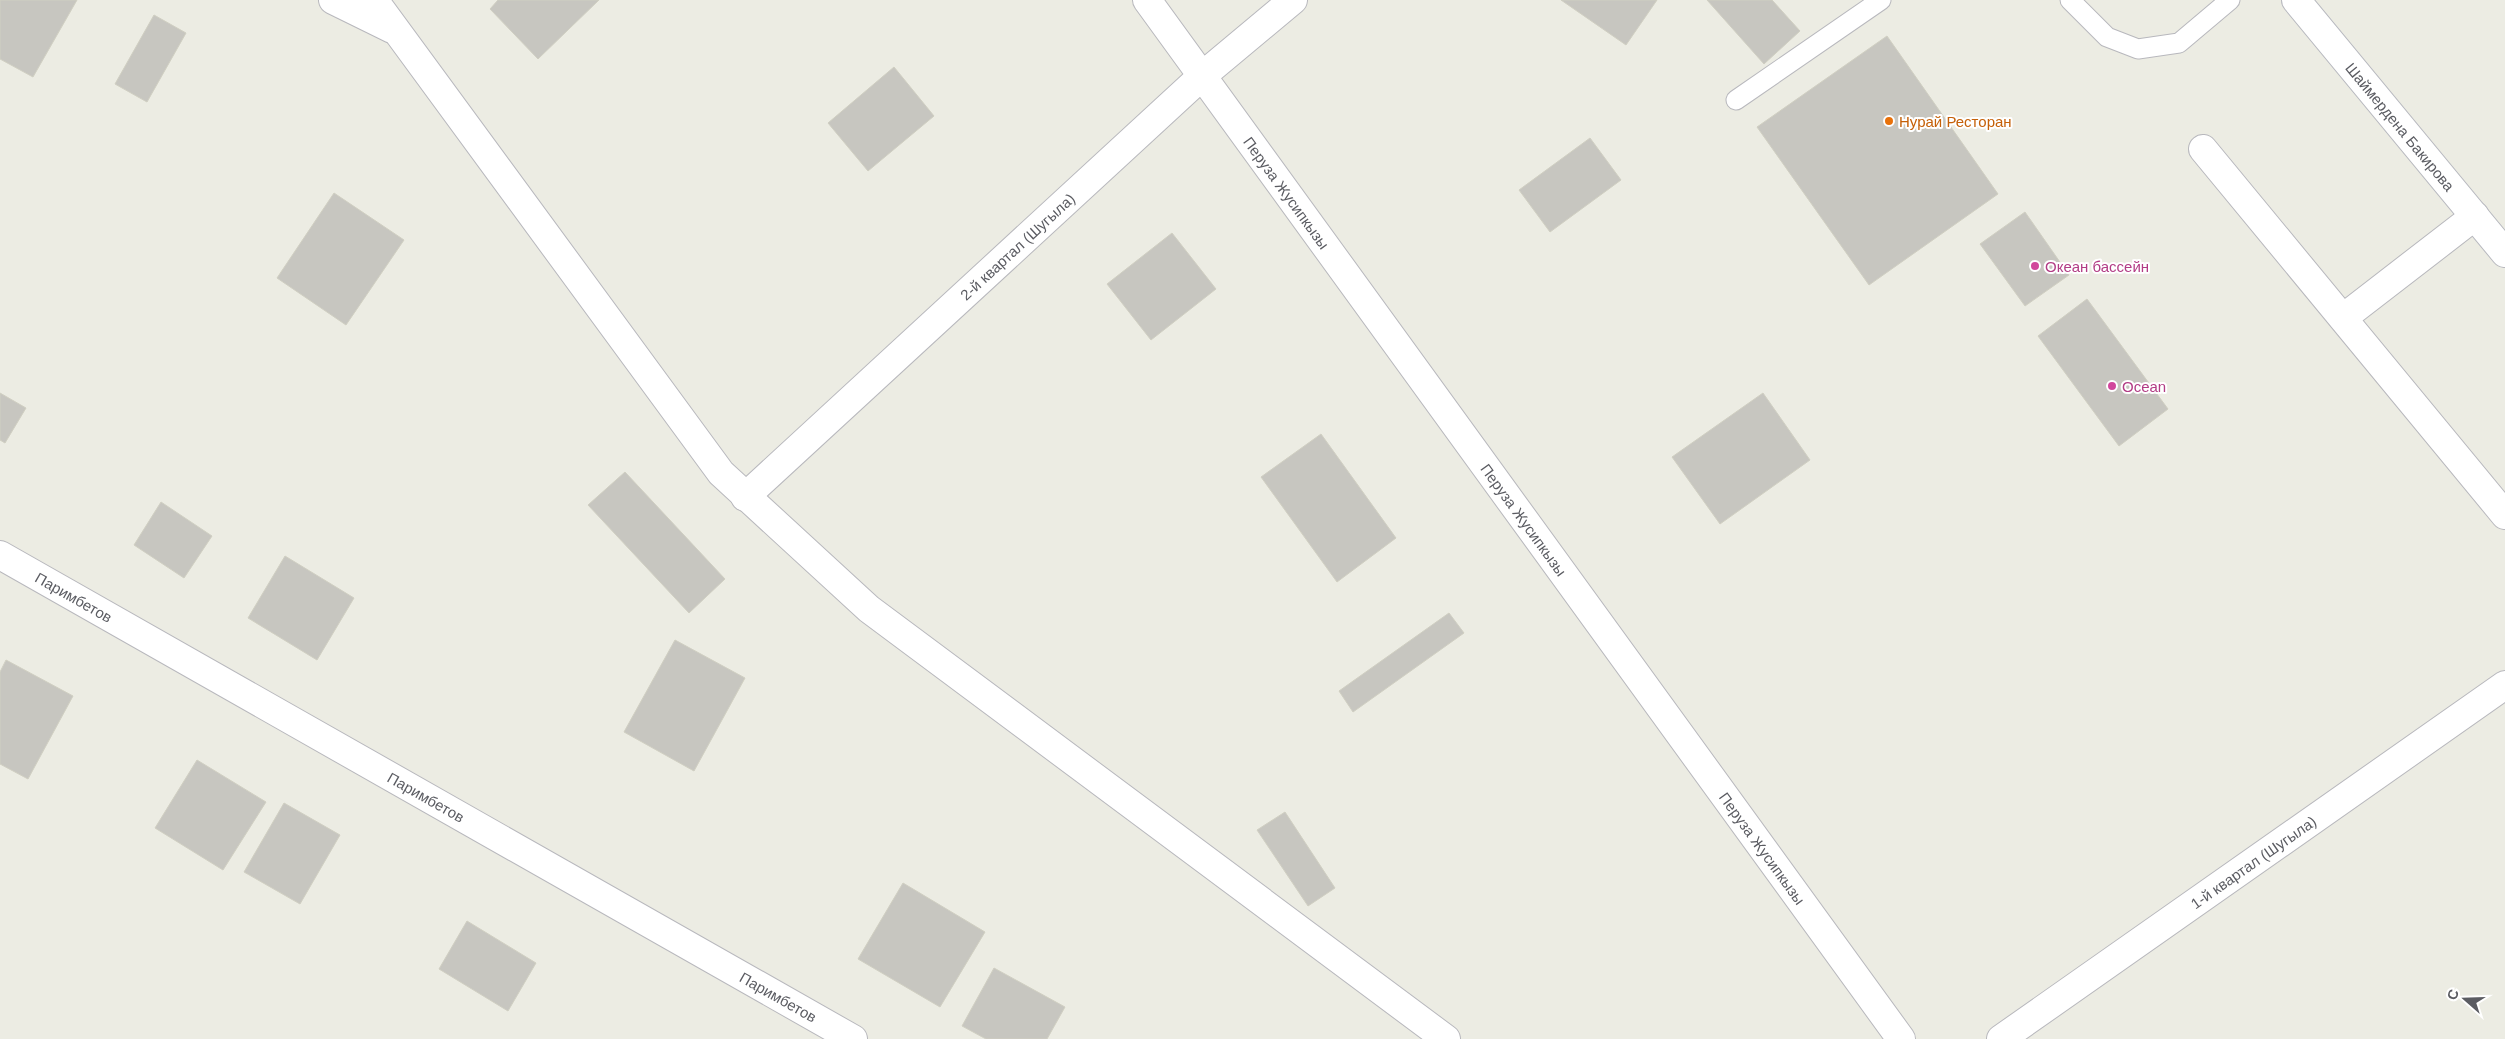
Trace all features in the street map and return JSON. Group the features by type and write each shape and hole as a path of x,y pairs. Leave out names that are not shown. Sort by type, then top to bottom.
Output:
{"street":[{"path":"333,0 394,30"},
{"path":"374,0 394,30 721,473 745,497 869,609 1446,1039"},
{"name":"Перуза Жусипкызы","path":"1147,0 1901,1039"},
{"name":"2-й квартал (Шугыла)","path":"745,497 1202,76 1293,0"},
{"name":"Шаймердена Бакирова","path":"2296,0 2505,253"},
{"path":"2203,149 2505,515"},
{"path":"2343,318 2475,216"},
{"name":"Паримбетов","path":"0,554 853,1039"},
{"name":"1-й квартал (Шугыла)","path":"2001,1039 2505,685"}],"lane":[{"path":"1736,100 1881,0"},
{"path":"2070,0 2107,37 2138,49 2179,43 2230,0"}],"building":[{"path":"0,0 77,0 33,77 0,59"},
{"path":"498,0 599,0 538,59 490,9"},
{"path":"1561,0 1657,0 1626,45"},
{"path":"1707,0 1772,0 1800,31 1764,64"},
{"path":"154,15 186,33 147,102 115,84"},
{"path":"1887,36 1998,194 1869,285 1757,127"},
{"path":"894,67 934,116 868,171 828,123"},
{"path":"1590,138 1621,180 1550,232 1519,190"},
{"path":"334,193 404,240 346,325 277,278"},
{"path":"2025,212 2069,275 2025,306 1980,244"},
{"path":"1172,233 1216,289 1151,340 1107,284"},
{"path":"2087,299 2168,409 2119,446 2038,336"},
{"path":"0,393 26,408 5,443 0,440"},
{"path":"1763,393 1810,460 1720,524 1672,457"},
{"path":"1321,434 1396,538 1337,582 1261,477"},
{"path":"625,472 725,579 689,613 588,505"},
{"path":"161,502 212,536 184,578 134,545"},
{"path":"285,556 354,598 317,660 248,618"},
{"path":"1449,613 1464,633 1353,712 1339,691"},
{"path":"675,640 745,678 694,771 624,732"},
{"path":"6,660 73,696 28,779 0,764 0,672"},
{"path":"197,760 266,802 223,870 155,828"},
{"path":"284,803 340,835 300,904 244,872"},
{"path":"1285,812 1335,888 1308,906 1257,830"},
{"path":"903,883 985,932 940,1007 858,959"},
{"path":"467,921 536,963 508,1011 439,969"},
{"path":"994,968 1065,1007 1047,1039 986,1039 962,1026"}],"place":[{"name":"Нурай Ресторан","path":"1889,121"},
{"name":"Океан бассейн","path":"2035,266"},
{"name":"Ocean","path":"2112,386"}]}
